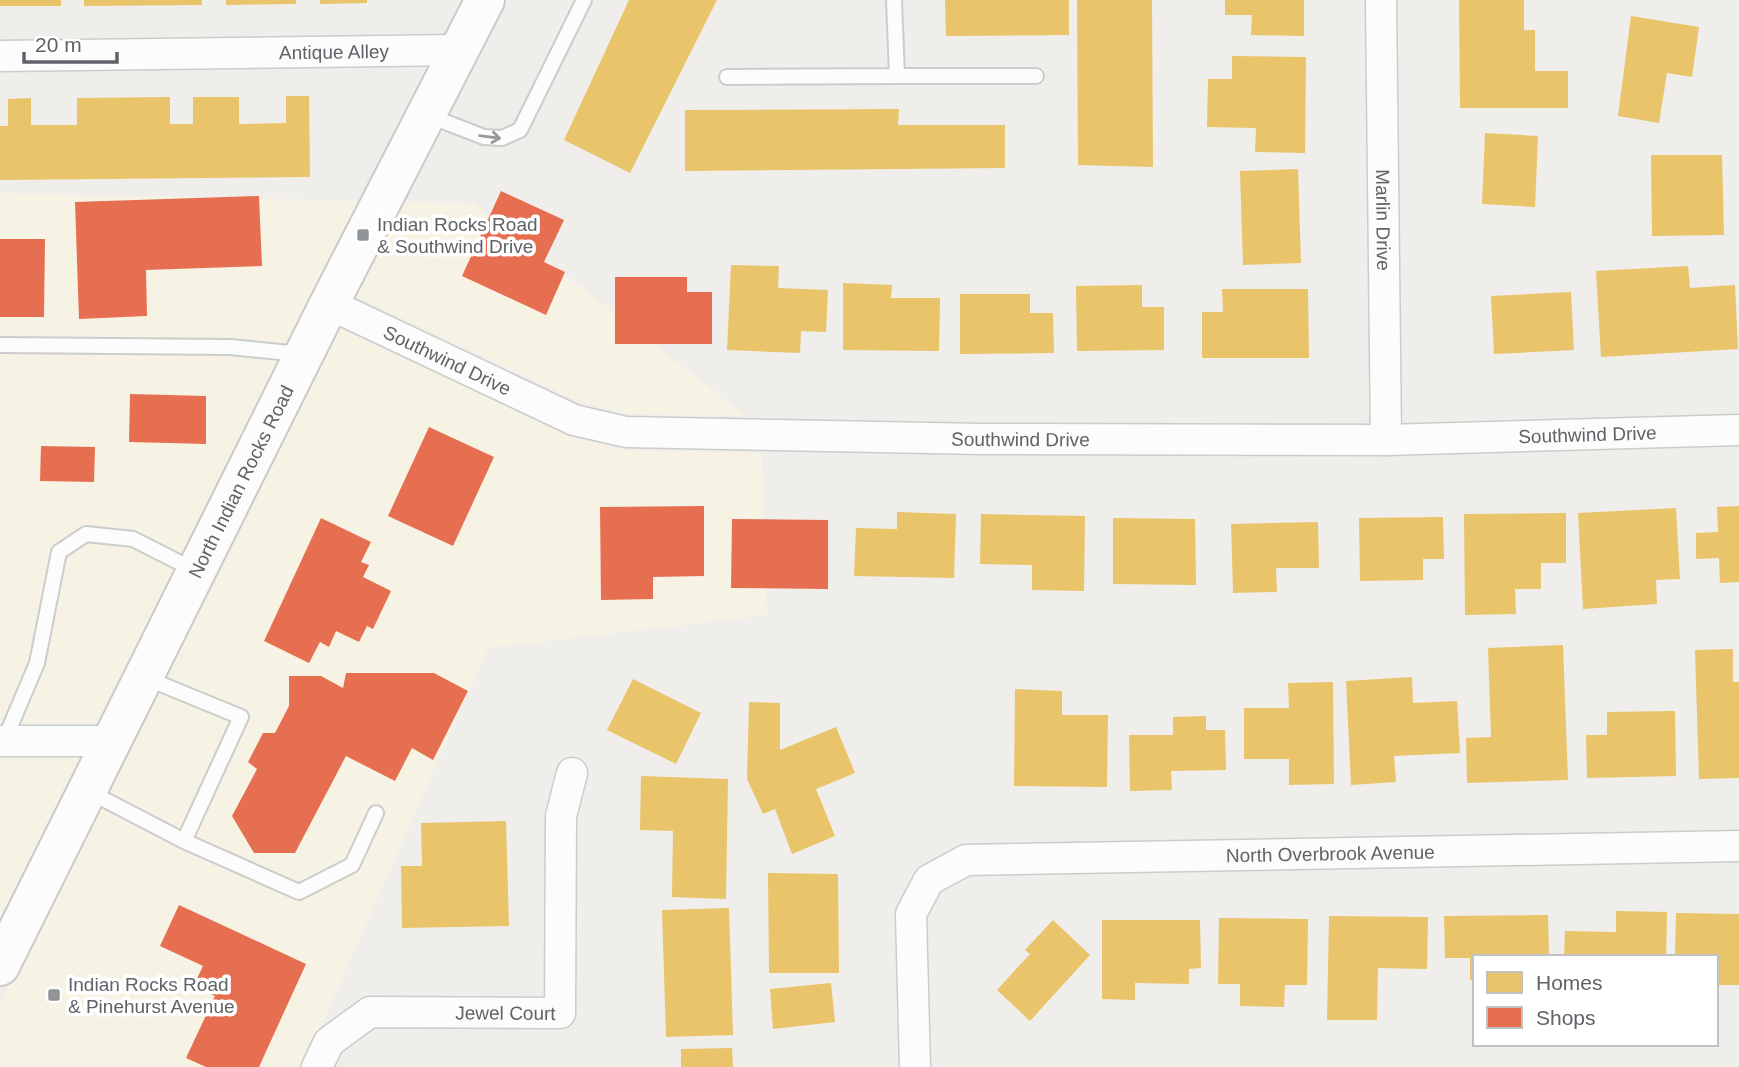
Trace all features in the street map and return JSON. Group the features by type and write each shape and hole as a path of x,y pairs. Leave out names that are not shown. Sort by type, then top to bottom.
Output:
{"street":[{"name":"North Indian Rocks Road","path":"0,966 329,304 485,0"},
{"name":"Marlin Drive","path":"1381,0 1386,440"},
{"name":"Antique Alley","path":"0,56 458,50"},
{"name":"Southwind Drive","path":"329,304 574,420 626,432 995,439 1386,440 1739,430"},
{"path":"2,741 111,741"},
{"name":"Jewel Court","path":"317,1067 329,1042 370,1012 560,1013 561,817 572,773"},
{"name":"North Overbrook Avenue","path":"915,1067 911,914 929,880 966,860 1739,846"}],"lane":[{"path":"426,114 484,138 502,138 520,130 583,0"},
{"path":"894,0 897,76"},
{"path":"727,77 1035,76"},
{"path":"0,345 230,347 304,354"},
{"path":"2,741 37,663 59,552 86,534 133,539 196,571"},
{"path":"143,677 241,717 184,841"},
{"path":"87,791 184,841 299,892 352,865 376,813"}],"shaded area":[{"path":"0,193 363,201 102,723 0,723"},
{"path":"400,202 473,203 746,416 628,414 579,402 353,295"},
{"path":"337,327 571,437 626,450 762,453 767,615 488,648 321,1026 298,1067 0,1067 0,1003 121,759 127,759 127,745"},
{"path":"0,759 84,759 0,929"}],"building: Homes":[{"path":"0,0 61,0 61,6 0,6"},
{"path":"84,0 202,0 202,5 84,6"},
{"path":"226,0 296,0 296,4 226,5"},
{"path":"320,0 367,0 367,3 320,4"},
{"path":"629,0 717,0 630,173 564,140"},
{"path":"945,0 1069,0 1069,35 946,36"},
{"path":"1077,0 1152,0 1153,167 1078,165"},
{"path":"1225,0 1304,0 1304,36 1251,35 1252,15 1225,15"},
{"path":"1459,0 1524,0 1524,30 1535,30 1535,71 1568,71 1568,108 1460,108"},
{"path":"1631,16 1699,27 1692,77 1667,73 1659,123 1618,116"},
{"path":"1232,56 1306,57 1305,153 1255,152 1256,128 1207,127 1208,79 1232,79"},
{"path":"286,96 309,96 310,177 0,180 0,126 8,126 8,99 31,98 31,125 77,125 77,98 170,97 170,124 193,124 193,97 239,97 239,124 286,123"},
{"path":"899,109 898,125 1005,125 1005,168 685,171 685,110"},
{"path":"1485,133 1538,136 1535,207 1482,204"},
{"path":"1651,155 1722,155 1724,235 1652,236"},
{"path":"1298,169 1301,263 1243,265 1240,171"},
{"path":"731,265 779,266 778,288 828,290 826,332 801,331 800,353 727,350"},
{"path":"1688,266 1690,288 1735,285 1738,349 1601,357 1596,271"},
{"path":"843,283 892,285 891,298 940,298 939,351 843,350"},
{"path":"1142,285 1142,307 1164,307 1164,350 1077,351 1076,286"},
{"path":"1222,289 1308,289 1309,358 1202,358 1202,312 1223,312"},
{"path":"1571,292 1574,350 1494,354 1491,296"},
{"path":"960,294 1030,294 1030,313 1053,313 1054,353 960,354"},
{"path":"1739,506 1739,582 1720,583 1719,558 1696,559 1696,533 1718,532 1717,507"},
{"path":"1676,508 1680,579 1656,580 1657,604 1583,609 1578,513"},
{"path":"897,512 956,514 954,578 854,576 856,528 897,529"},
{"path":"1566,513 1566,563 1541,563 1541,589 1515,589 1516,614 1465,615 1464,514"},
{"path":"981,514 1085,516 1084,591 1032,590 1032,565 980,564"},
{"path":"1443,517 1444,559 1423,559 1423,580 1360,581 1359,518"},
{"path":"1113,518 1195,519 1196,585 1113,584"},
{"path":"1318,522 1319,568 1276,568 1277,592 1233,593 1231,524"},
{"path":"1563,645 1568,780 1467,783 1466,738 1491,737 1488,648"},
{"path":"1733,649 1733,682 1739,682 1739,778 1699,779 1695,650"},
{"path":"1412,677 1413,703 1457,701 1460,753 1394,756 1396,782 1351,785 1346,681"},
{"path":"633,679 701,713 676,764 607,730"},
{"path":"1333,682 1334,784 1289,785 1289,759 1244,759 1244,708 1289,708 1288,683"},
{"path":"1015,689 1062,691 1062,715 1108,715 1107,787 1014,786"},
{"path":"749,702 780,703 780,750 836,727 855,773 816,789 835,836 792,854 775,809 763,814 747,779"},
{"path":"1675,711 1676,776 1587,778 1586,735 1607,735 1607,712"},
{"path":"1206,716 1206,730 1225,730 1226,770 1171,771 1172,790 1130,791 1129,735 1173,735 1173,717"},
{"path":"641,776 728,779 726,899 672,897 673,831 640,830"},
{"path":"506,821 509,926 402,928 401,866 422,866 421,823"},
{"path":"768,873 838,874 839,973 769,973"},
{"path":"729,908 733,1035 666,1037 662,910"},
{"path":"1616,911 1667,912 1666,955 1564,955 1565,931 1616,932"},
{"path":"1676,913 1739,914 1739,985 1718,985 1718,955 1675,955"},
{"path":"1548,915 1549,955 1473,955 1473,980 1470,980 1470,958 1445,958 1444,916"},
{"path":"1329,916 1428,917 1427,969 1378,968 1377,1020 1327,1020"},
{"path":"1219,918 1308,919 1307,985 1285,985 1284,1007 1240,1006 1240,984 1218,984"},
{"path":"1053,920 1090,955 1030,1021 997,990 1030,954 1025,950"},
{"path":"1102,920 1200,920 1201,968 1189,969 1189,984 1135,983 1135,1000 1102,999"},
{"path":"831,983 835,1022 773,1029 770,989"},
{"path":"732,1048 733,1067 681,1067 681,1049"}],"building: Shops":[{"path":"501,191 564,220 544,262 565,272 546,315 462,276"},
{"path":"259,196 262,266 146,270 147,316 79,319 75,202"},
{"path":"0,239 45,239 44,317 0,317"},
{"path":"615,277 687,277 687,292 712,292 712,344 615,344"},
{"path":"130,394 206,396 206,444 129,442"},
{"path":"429,427 494,457 453,546 388,516"},
{"path":"41,446 95,447 94,482 40,481"},
{"path":"704,506 704,576 653,577 653,599 601,600 600,507"},
{"path":"321,518 371,542 361,562 369,565 363,577 391,591 373,629 367,626 359,642 336,631 329,647 320,642 309,663 264,641"},
{"path":"732,519 828,520 828,589 731,588"},
{"path":"346,673 434,673 468,691 433,760 412,748 395,781 346,756 295,853 254,853 232,816 257,769 248,762 263,733 275,733 289,706 289,676 321,676 343,688"},
{"path":"179,905 306,964 259,1067 206,1067 186,1058 215,996 193,987 203,966 160,946"}],"place":[{"name":"Indian Rocks Road & Southwind Drive","path":"363,235"},
{"name":"Indian Rocks Road & Pinehurst Avenue","path":"54,995"}]}
